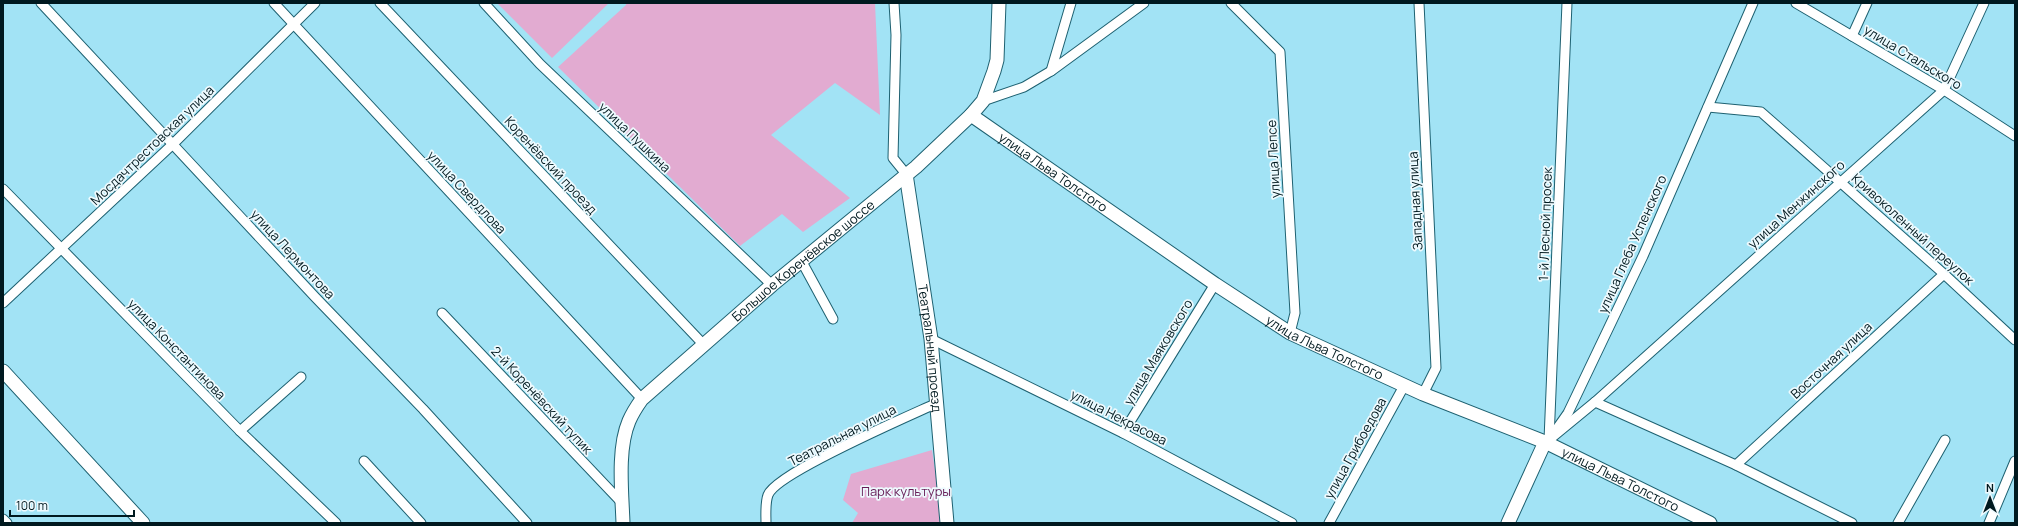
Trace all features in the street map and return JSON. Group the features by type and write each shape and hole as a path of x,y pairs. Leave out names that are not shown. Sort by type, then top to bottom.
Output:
{"street":[{"name":"улица Лермонтова","path":"41,3 423,409 527,523"},
{"name":"улица Свердлова","path":"274,3 642,399"},
{"name":"Мосдачтрестовская улица","path":"3,303 173,144 315,3"},
{"name":"Коренёвский проезд","path":"380,3 703,344"},
{"name":"улица Пушкина","path":"484,3 540,64 772,286"},
{"path":"894,3 896,35 893,158 906,174"},
{"name":"Большое Коренёвское шоссе","path":"623,523 622,467 626,434 629,421 642,399 703,344 916,167 971,115 983,101 997,60 999,3"},
{"path":"1051,71 1071,3"},
{"path":"983,101 1024,87 1051,71 1144,3"},
{"name":"улица Лепсе","path":"1231,3 1280,52 1295,313 1290,333"},
{"name":"Западная улица","path":"1419,3 1436,368 1423,394"},
{"name":"1-й Лесной просек","path":"1547,441 1567,3"},
{"name":"улица Глеба Успенского","path":"1547,441 1568,413 1643,256 1753,3"},
{"name":"улица Стальского","path":"1796,3 1944,90 2015,136"},
{"path":"1852,36 1867,3"},
{"name":"улица Менжинского","path":"1595,402 1944,90 1984,3"},
{"name":"Кривоколенный переулок","path":"1708,107 1761,112 1944,274 2015,340"},
{"name":"улица Льва Толстого","path":"971,115 1214,284 1290,333 1423,394 1547,441 1710,523"},
{"name":"Театральный проезд","path":"906,174 931,339 947,523"},
{"name":"улица Константинова","path":"3,189 240,431 336,523"},
{"path":"802,262 833,319"},
{"name":"Восточная улица","path":"1736,465 1944,274"},
{"name":"улица Маяковского","path":"1124,433 1214,284"},
{"name":"2-й Коренёвский тупик","path":"442,313 622,504"},
{"name":"улица Некрасова","path":"931,339 1124,433 1292,523"},
{"path":"3,371 143,523"},
{"path":"240,431 300,377"},
{"name":"улица Грибоедова","path":"1329,523 1404,386"},
{"path":"1508,523 1547,441 1595,402 1736,465 1852,523"},
{"name":"Театральная улица","path":"766,523 768,495 775,486 818,459 937,404"},
{"path":"1898,523 1945,440"},
{"path":"364,461 421,523"},
{"path":"1989,523 2015,461"},
{"path":"3,518 7,523"}],"green space":[{"path":"497,3 609,3 552,58"},
{"path":"626,3 875,3 880,115 835,83 771,135 850,198 803,232 782,214 740,246 558,67 626,5"},
{"name":"Парк культуры","path":"932,450 943,523 852,523 858,513 843,500 851,474"}]}
